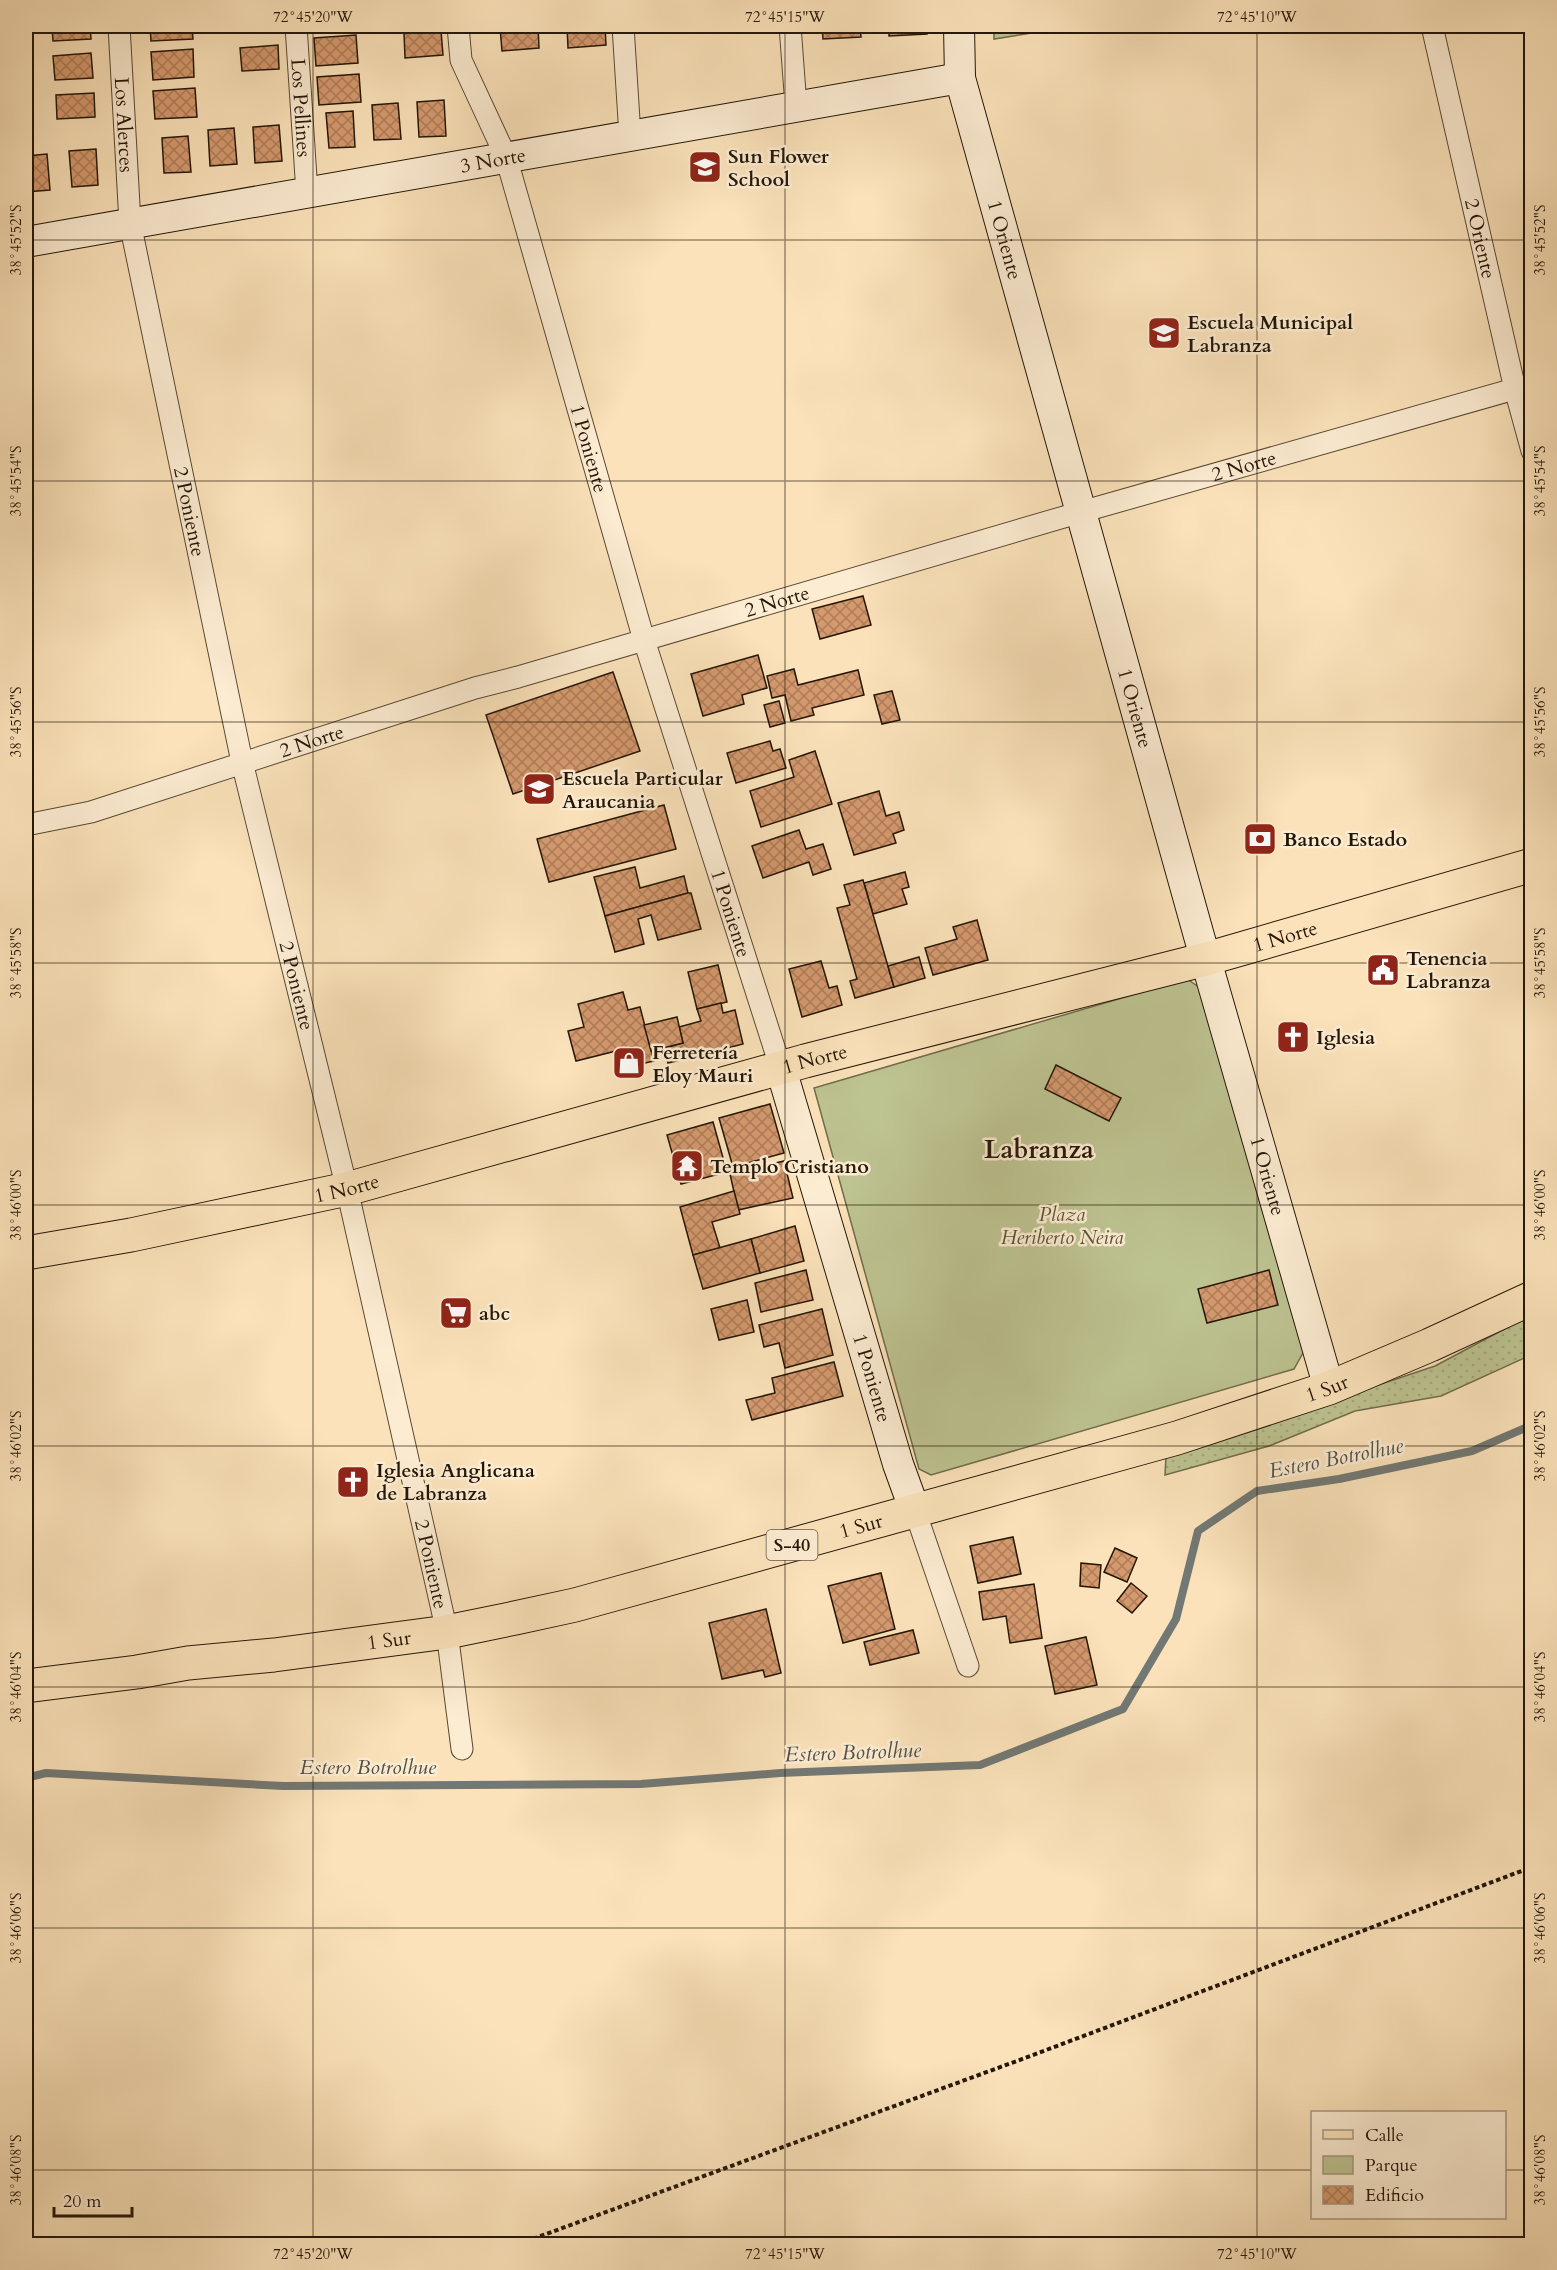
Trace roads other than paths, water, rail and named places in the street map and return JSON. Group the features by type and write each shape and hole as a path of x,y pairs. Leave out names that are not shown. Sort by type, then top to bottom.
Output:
{"main road":[{"name":"1 Norte","path":"26,1253 131,1235 347,1189 817,1058 1206,959 1532,865"},
{"name":"1 Sur","path":"26,1686 188,1663 274,1655 447,1632 575,1605 1177,1438 1329,1388 1430,1346 1532,1298"}],"street":[{"name":"Los Alerces","path":"119,26 130,224"},
{"name":"Los Pellines","path":"296,26 307,193"},
{"name":"1 Poniente","path":"458,26 460,60 506,158 644,640 782,1069 898,1464 968,1666"},
{"path":"623,26 630,136"},
{"path":"790,26 796,106"},
{"name":"1 Oriente","path":"959,26 960,78 1206,959 1329,1388"},
{"name":"2 Oriente","path":"1432,26 1523,387 1532,451"},
{"name":"3 Norte","path":"26,242 960,78"},
{"name":"2 Poniente","path":"130,224 242,762 347,1189 447,1632 462,1749"},
{"name":"2 Norte","path":"26,825 91,812 422,703 1523,387"}],"waterway":[{"name":"Estero Botrolhue","path":"26,1778 46,1773 283,1786 641,1784 780,1773 980,1765 1123,1709 1176,1619 1198,1531 1257,1491 1339,1479 1472,1451 1532,1425"}],"place":[{"name":"Sun Flower School","path":"705,167"},
{"name":"Escuela Municipal Labranza","path":"1164,333"},
{"name":"Escuela Particular Araucania","path":"539,789"},
{"name":"Banco Estado","path":"1260,839"},
{"name":"Tenencia Labranza","path":"1383,970"},
{"name":"Iglesia","path":"1293,1037"},
{"name":"Ferretería Eloy Mauri","path":"629,1063"},
{"name":"Templo Cristiano","path":"687,1166"},
{"name":"abc","path":"456,1313"},
{"name":"Iglesia Anglicana de Labranza","path":"353,1482"}],"district":[{"name":"Labranza","path":"1039,1149"}],"park label":[{"name":"Plaza Heriberto Neira","path":"1062,1226"}]}
